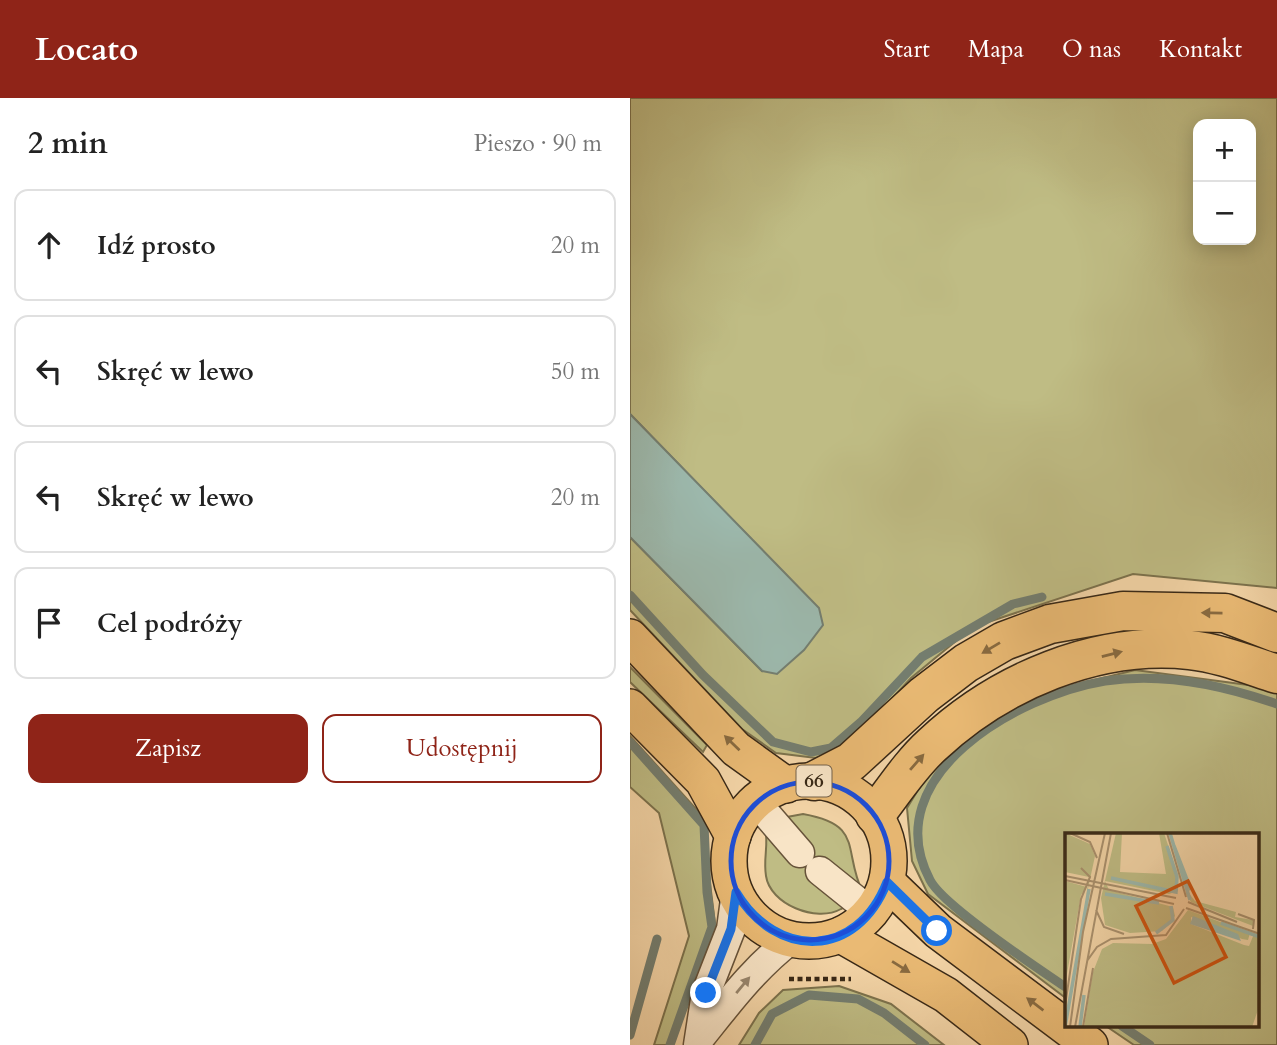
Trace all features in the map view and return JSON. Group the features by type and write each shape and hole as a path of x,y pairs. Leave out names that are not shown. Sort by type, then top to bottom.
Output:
{"highway":[{"path":"800,783 851,762 924,695 967,663 1004,641 1050,624 1123,611 1224,613 1277,633"},
{"path":"875,815 931,746 961,721 1036,673 1133,649 1191,650 1277,674"}],"main road":[{"name":"66","path":"630,637 736,749 800,783 838,786 858,798 875,815 888,847 879,897"},
{"path":"630,707 703,781 733,836 729,855 736,892 749,914 769,930 792,939 817,941 841,934 879,897 937,931 1065,1026"},
{"name":"66","path":"733,836 742,818 755,802 800,783"},
{"path":"841,934 946,995 1010,1045"},
{"path":"1067,1028 1090,1045"}],"street":[{"path":"755,802 810,862 879,897"},
{"path":"699,1041 706,993 731,929 736,892"},
{"path":"699,1041 745,982 768,958 792,939"}],"path":[{"path":"778,985 787,979 860,980"}],"highlighted area":[{"path":"800,782 838,786 858,798 875,815 888,847 887,882 871,912 841,935 817,941 769,930 749,914 730,874 729,855 742,818 770,792"}],"shaded area":[{"path":"630,98 1277,98 1277,588 1133,574 973,627 911,678 847,747 816,758 776,753 742,729 630,610 630,537 762,671 818,608 630,414"},
{"path":"630,414 819,608 823,625 804,650 777,674 762,671 630,537"},
{"path":"630,667 707,745 703,752 630,682"},
{"path":"1135,670 1277,691 1277,1045 1134,1045 1109,1028 1259,1028 1259,833 1065,833 1065,997 928,894 912,861 907,808 934,764 1026,697"},
{"path":"630,736 707,821 706,850 715,924 673,1045 654,1045 689,936 659,813 630,787"},
{"path":"803,814 823,819 844,832 863,893 831,913 807,912 785,902 769,886 766,876 765,828 787,817"},
{"path":"839,986 891,1004 944,1045 739,1045 759,1013 783,990"}],"waterway":[{"path":"630,595 703,675 773,742 811,752 831,748 861,722 922,657 1013,604 1042,597"},
{"path":"1065,987 972,921 938,891 930,880 918,842 922,807 939,775 965,746 997,722 1034,703 1071,689 1105,681 1171,679 1236,691 1277,704"},
{"path":"630,742 704,825 707,892 712,927 670,1045"},
{"path":"630,1035 657,939"},
{"path":"755,1045 772,1014 809,995 858,999 884,1013 925,1045"},
{"path":"1125,1028 1150,1045"}],"route":[{"path":"706,993 731,929 736,892 749,914 769,930 792,939 817,941 841,934 858,925 872,912 887,882 937,931"}]}
